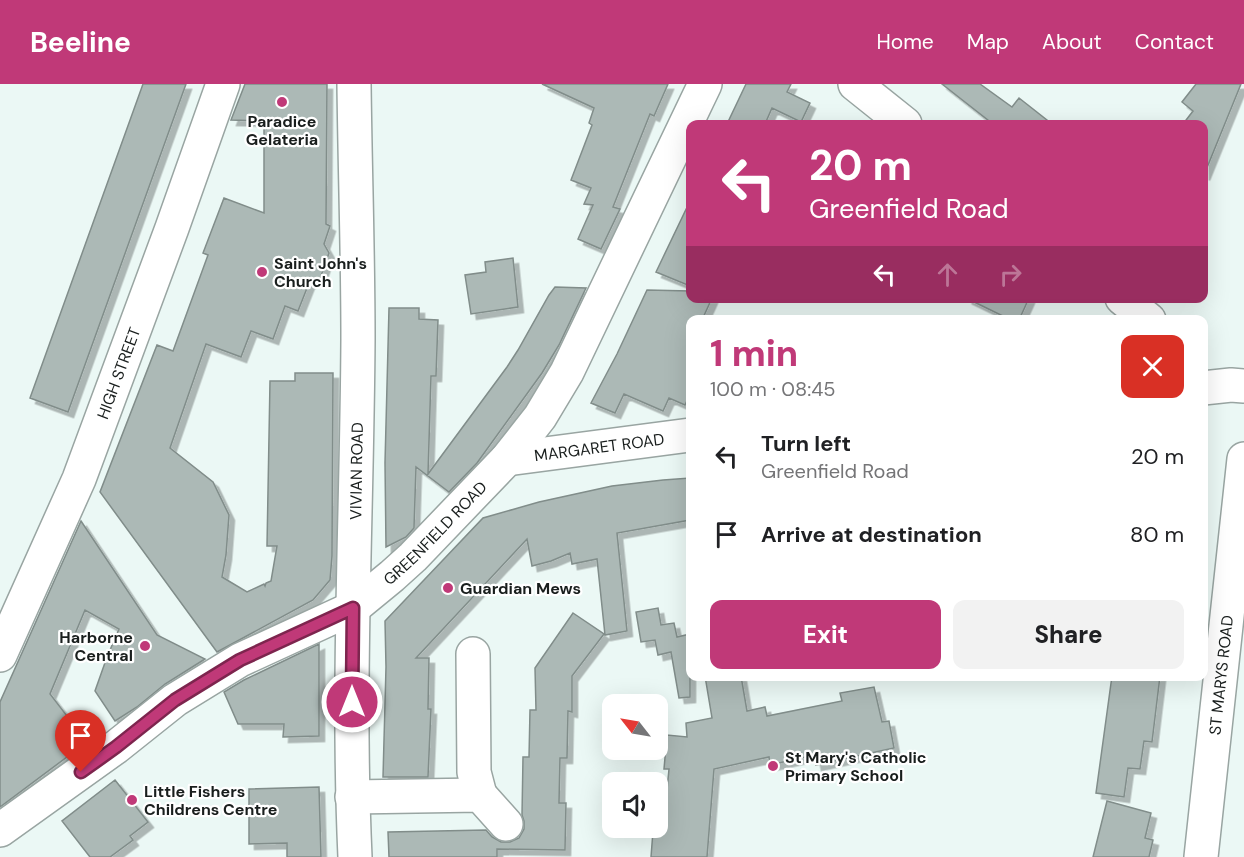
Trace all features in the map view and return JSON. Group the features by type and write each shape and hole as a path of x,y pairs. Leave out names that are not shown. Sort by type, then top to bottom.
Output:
{"street":[{"name":"HIGH STREET","path":"0,656 79,480 223,84"},
{"name":"VIVIAN ROAD","path":"354,84 358,338 353,608 352,796 355,857"},
{"name":"GREENFIELD ROAD","path":"688,120 705,84"},
{"path":"855,84 900,120"},
{"name":"GREENFIELD ROAD","path":"0,830 116,747 175,700 240,660 353,608 413,557 507,459 540,417 567,372 686,124"},
{"path":"1128,303 1143,315"},
{"path":"1208,368 1226,386"},
{"name":"MARGARET ROAD","path":"507,459 686,436"},
{"name":"ST MARYS ROAD","path":"1201,857 1244,459"},
{"path":"473,654 474,772 480,795 506,824"},
{"path":"352,796 480,795"}],"building":[{"path":"143,84 186,84 68,412 30,398"},
{"path":"245,84 327,84 326,224 330,226 324,244 329,253 320,279 309,283 298,311 285,306 273,339 251,331 241,357 206,344 170,448 213,482 229,515 222,577 247,592 264,584 265,586 271,581 277,546 267,546 270,381 295,381 295,373 333,373 332,556 330,580 313,600 217,652 100,492 157,345 173,351 208,255 203,253 224,198 264,213 264,121 231,120"},
{"path":"542,84 668,84 654,116 650,114 613,207 620,209 601,249 578,239 593,205 584,204 591,188 571,180 592,125 589,123 594,108"},
{"path":"746,84 791,84 787,92 810,103 802,120 797,120 772,108 767,120 729,120"},
{"path":"942,84 980,84 1012,107 1019,98 1047,120 988,120"},
{"path":"1196,84 1241,84 1208,165 1208,120 1186,120 1193,111 1182,102"},
{"path":"686,209 686,284 656,272"},
{"path":"513,258 518,307 471,314 465,275 486,272 485,262"},
{"path":"555,287 586,288 559,345 542,373 477,463 449,492 416,467 414,528 406,537 386,547 385,463 389,308 419,308 419,319 438,320 436,376 431,376 428,474 507,367"},
{"path":"647,290 686,291 686,303 710,303 704,315 686,315 685,405 669,398 663,411 624,394 615,413 591,403"},
{"path":"976,303 1027,303 1021,315 1001,315"},
{"path":"686,478 686,521 617,533 627,631 605,635 597,559 572,564 570,553 532,566 527,539 416,658 429,658 428,709 431,709 428,777 383,777 385,621 483,518 539,502 612,486"},
{"name":"Harborne Central","path":"81,521 157,635 205,659 165,684 137,707 115,721 95,691 119,629 85,610 50,694 87,742 0,807 0,702"},
{"path":"658,608 661,625 674,623 677,637 686,635 686,681 690,681 690,697 679,698 671,652 658,655 655,640 641,642 636,612"},
{"path":"573,613 604,634 572,676 572,712 568,711 567,758 560,758 559,803 566,803 565,850 497,849 497,857 389,857 388,832 486,830 501,842 510,842 519,838 524,829 522,815 523,757 529,757 530,710 536,710 535,668"},
{"path":"319,644 319,736 283,737 284,724 238,724 224,692"},
{"path":"706,681 742,681 747,711 765,707 767,716 842,701 840,693 874,687 882,722 889,721 894,748 816,765 814,755 770,765 769,757 714,769 707,857 651,857 652,838 668,838 669,769 664,769 665,760 668,760 668,735 687,737 686,723 712,718"},
{"path":"1111,681 1159,681 1152,742 1144,741 1140,769 1128,768 1124,797 1096,793"},
{"path":"115,780 148,822 130,836 133,840 110,857 90,857 62,821"},
{"path":"319,787 321,857 287,857 287,843 249,844 249,789"},
{"path":"1107,801 1151,813 1145,838 1153,840 1149,857 1093,857"}],"place":[{"name":"Paradice Gelateria","path":"282,102"},
{"name":"Saint John's Church","path":"262,272"},
{"name":"Guardian Mews","path":"448,588"},
{"name":"Harborne Central","path":"145,646"},
{"name":"St Mary's Catholic Primary School","path":"773,766"},
{"name":"Little Fishers Childrens Centre","path":"132,800"}],"route":[{"path":"81,772 175,700 240,660 353,608 352,702"}]}
